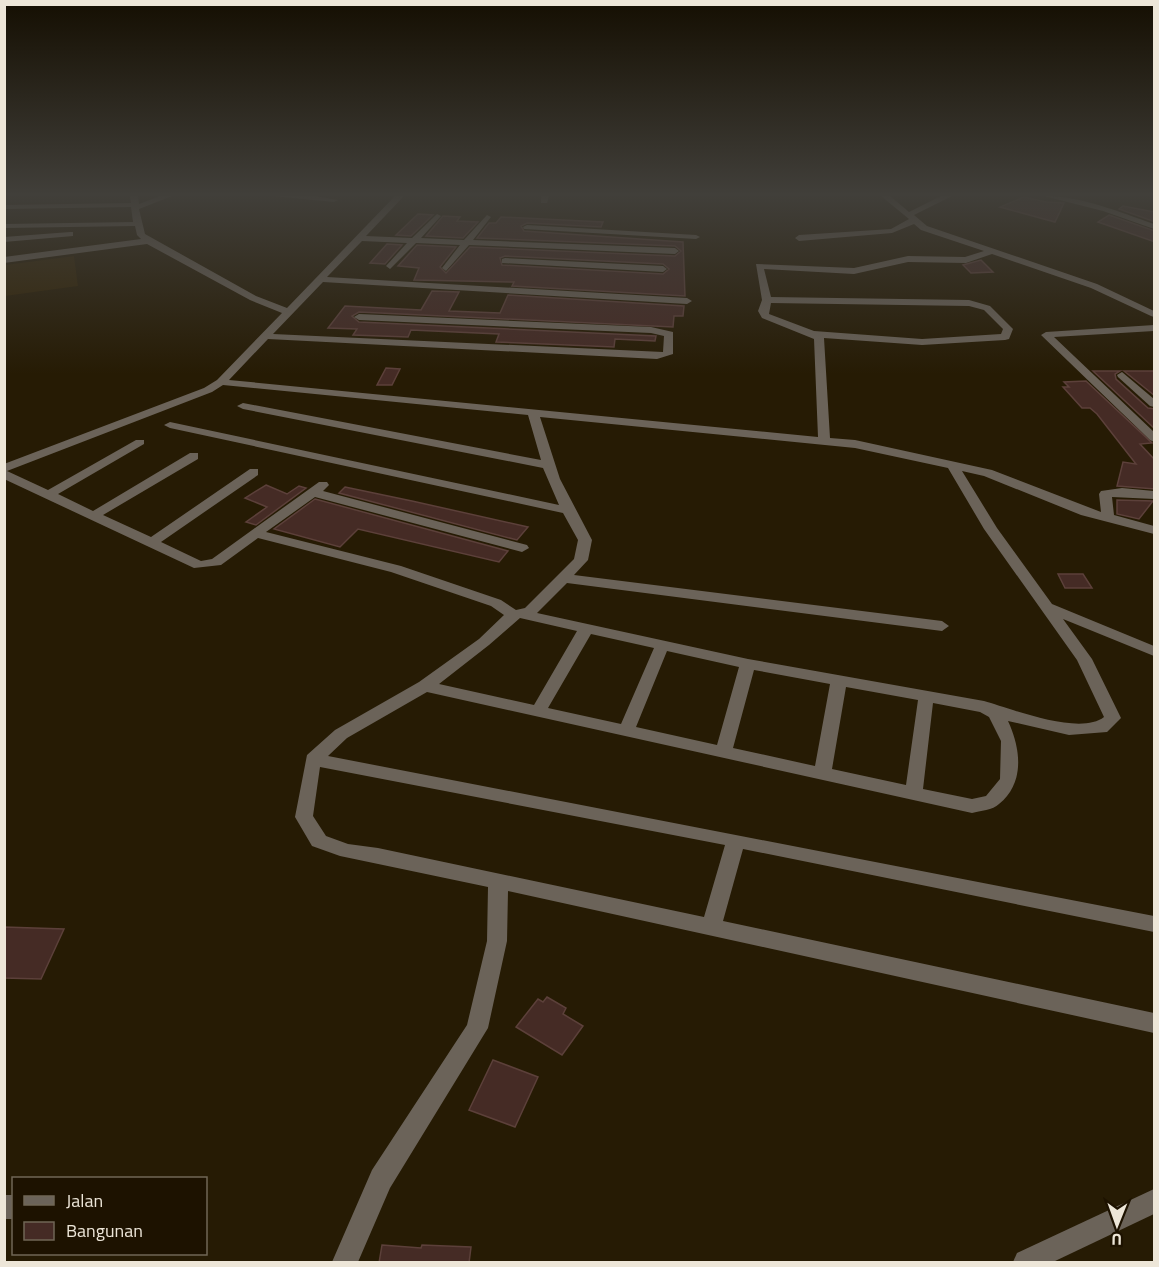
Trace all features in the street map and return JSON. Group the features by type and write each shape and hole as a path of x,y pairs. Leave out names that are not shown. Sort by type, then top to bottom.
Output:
{"street":[{"path":"4,260 41,255"},
{"path":"174,255 253,298 287,312"},
{"path":"4,468 208,390 221,382 343,255"},
{"path":"390,266 400,255"},
{"path":"446,268 456,255"},
{"path":"498,272 508,255"},
{"path":"767,300 969,303 987,308 1008,329 1005,337 949,342 816,334 765,316 763,311 767,300 759,266 855,271 908,259 966,260 981,255"},
{"path":"1000,255 1094,286 1155,314"},
{"path":"505,261 663,269"},
{"path":"322,279 569,295 570,301 577,302 684,306 687,301"},
{"path":"350,328 369,306"},
{"path":"264,336 350,328 651,330 669,334 668,354 657,356 350,328"},
{"path":"1155,328 1046,335 1155,438"},
{"path":"816,334 819,337 824,441"},
{"path":"1122,375 1155,404"},
{"path":"221,382 855,444 988,473 1086,512 1155,530"},
{"path":"243,406 546,465"},
{"path":"533,413 546,465 566,510 585,540 581,560 530,612 517,615 425,686 341,734 313,759 304,817 319,841 347,851 378,855 1155,1023"},
{"path":"170,425 566,510"},
{"path":"48,495 140,442"},
{"path":"93,516 194,456"},
{"path":"257,534 419,577 496,603 517,615 748,664 984,707 996,713 1069,729 1101,728 1113,718 1084,659 991,529 952,464"},
{"path":"150,543 254,472"},
{"path":"4,474 199,565 216,562 319,489 522,548"},
{"path":"1108,518 1105,494 1122,492 1155,495"},
{"path":"564,578 942,626"},
{"path":"1047,607 1155,651"},
{"path":"538,711 586,629"},
{"path":"626,730 662,646"},
{"path":"723,752 748,664"},
{"path":"822,774 839,680"},
{"path":"425,686 972,807 992,801 1009,780 1009,741 996,713"},
{"path":"914,794 926,698"},
{"path":"313,759 736,840 1155,924"},
{"path":"711,927 736,840"},
{"path":"345,1263 381,1179 477,1028 497,941 498,881"},
{"path":"1026,1263 1155,1202"}],"shaded area":[{"path":"74,256 78,286 5,296 5,265"}],"building":[{"path":"377,255 393,255 385,264 370,263"},
{"path":"408,255 449,255 440,267 446,273 462,255 683,255 685,296 512,286 514,282 414,280 419,268 398,266","holes":["505,256 663,264 669,269 663,274 502,265 500,258"]},
{"path":"981,260 993,272 971,273 963,265"},
{"path":"432,291 459,292 449,311 500,313 508,295 684,306 683,316 674,316 673,327 359,312 352,316 359,322 656,336 655,341 615,339 614,347 496,342 499,334 411,330 408,337 353,335 357,329 328,328 345,306 421,310"},
{"path":"386,368 400,369 392,385 377,385"},
{"path":"1093,371 1120,371 1115,374 1116,379 1148,408 1155,409 1155,429"},
{"path":"1124,371 1155,371 1155,396"},
{"path":"1086,381 1152,443 1140,444 1155,460 1155,489 1117,486 1123,462 1136,464 1097,414 1090,408 1082,408 1063,387 1069,387 1064,382"},
{"path":"266,485 287,494 299,486 306,488 256,525 246,522 267,507 245,498"},
{"path":"345,487 528,527 517,540 339,493"},
{"path":"315,499 508,551 499,562 358,529 340,547 274,529"},
{"path":"1117,500 1153,501 1139,519 1117,514"},
{"path":"1058,574 1083,574 1092,588 1065,588"},
{"path":"4,927 64,929 41,979 4,978"},
{"path":"547,997 566,1008 563,1014 583,1026 562,1055 516,1027 538,999 543,1002"},
{"path":"493,1060 538,1077 515,1127 469,1110"},
{"path":"382,1245 421,1248 422,1245 471,1247 469,1263 379,1263"}]}
